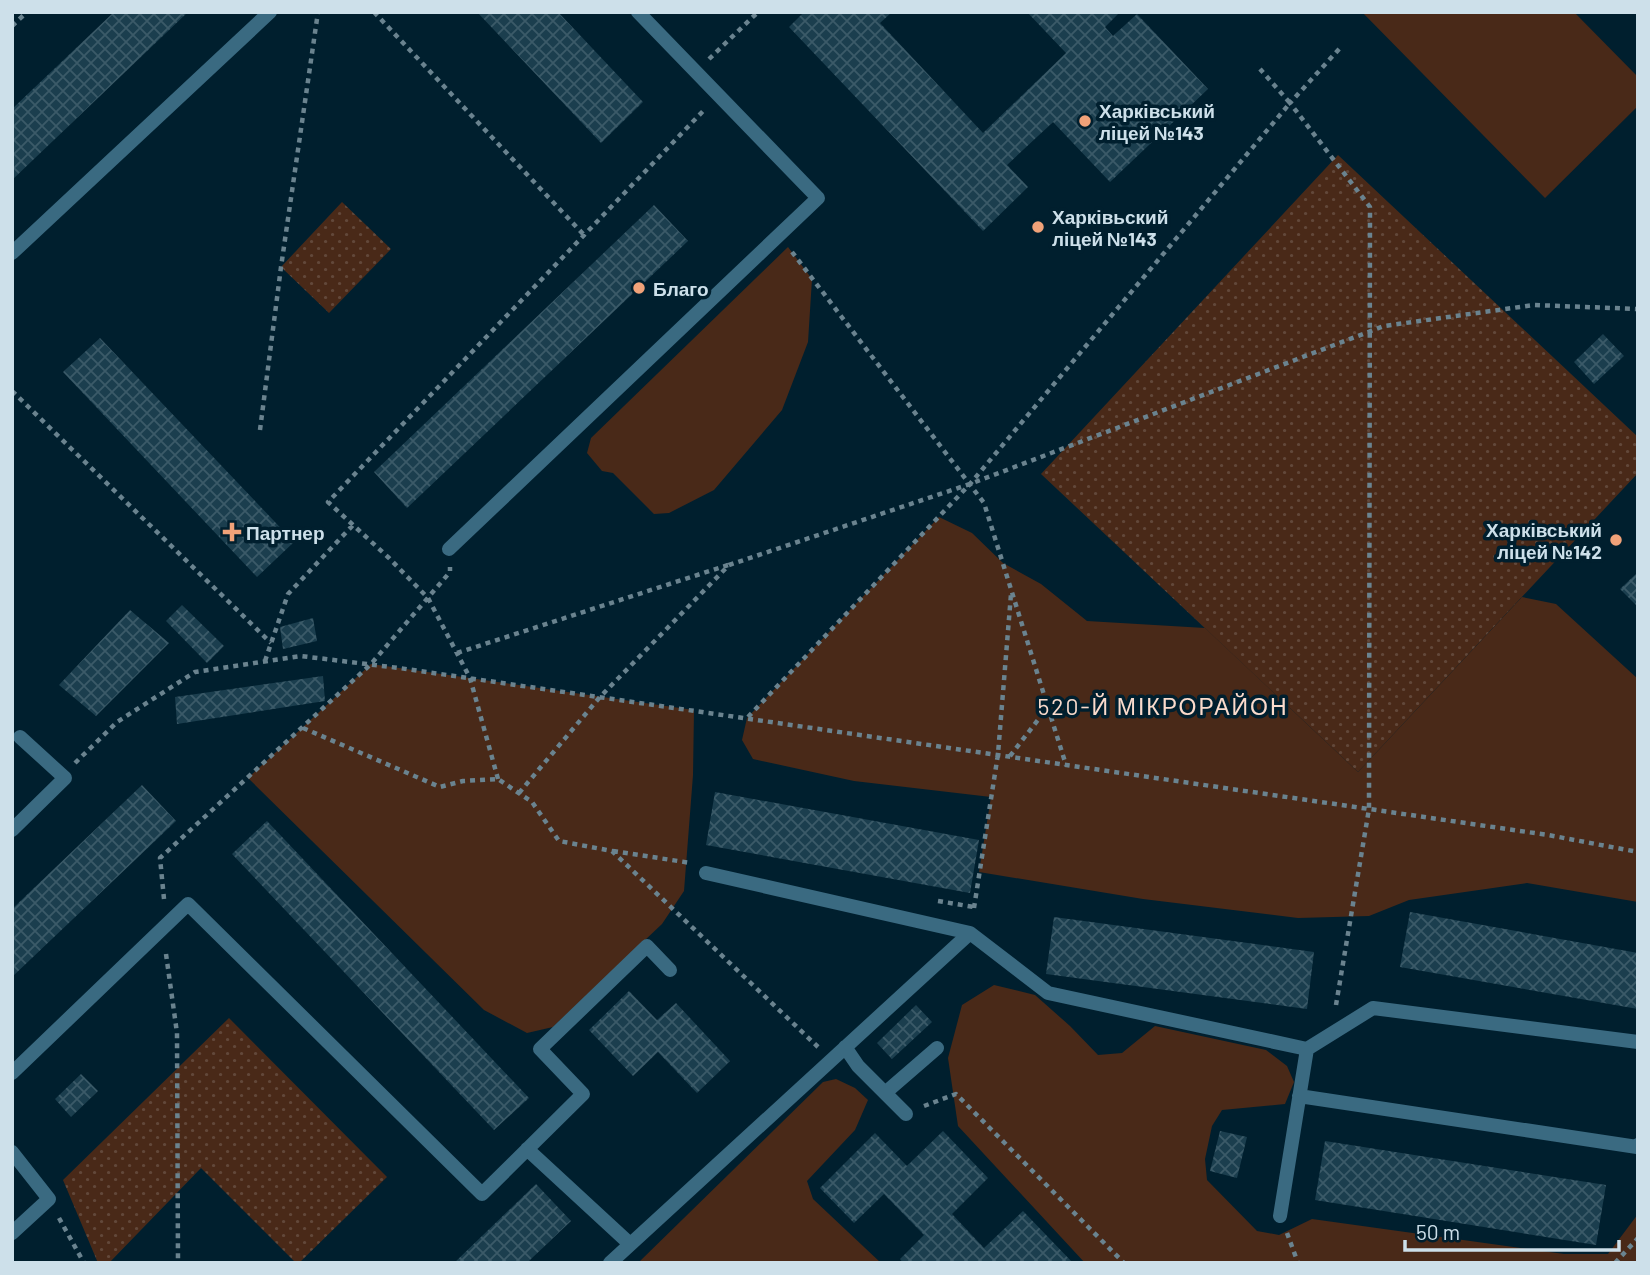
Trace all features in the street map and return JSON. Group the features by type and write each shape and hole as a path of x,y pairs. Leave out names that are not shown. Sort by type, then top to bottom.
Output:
{"lane":[{"path":"12,253 270,12"},
{"path":"449,549 818,198 638,12"},
{"path":"12,831 65,778 20,737"},
{"path":"706,873 970,933 1048,993 1307,1049 1373,1007 1638,1042"},
{"path":"12,1073 188,904 482,1194 583,1094 540,1049 647,946 670,970"},
{"path":"610,1263 970,933"},
{"path":"845,1047 858,1066 906,1114"},
{"path":"885,1093 937,1048"},
{"path":"1280,1216 1307,1049"},
{"path":"1299,1096 1637,1147 1638,1145"},
{"path":"527,1149 630,1244"},
{"path":"12,1152 49,1199 12,1233"}],"path":[{"path":"12,26 27,12"},
{"path":"260,430 318,12"},
{"path":"374,12 584,235"},
{"path":"696,72 758,12"},
{"path":"747,718 970,484 1339,48"},
{"path":"1260,68 1370,206 1369,809 1331,1033"},
{"path":"498,779 470,678 428,598 328,502 719,95"},
{"path":"779,235 984,503 1066,765"},
{"path":"457,653 970,484 1384,327 1534,305 1638,309"},
{"path":"12,391 271,643"},
{"path":"265,661 288,594 353,525"},
{"path":"519,793 599,698 729,565"},
{"path":"160,858 371,664 450,572"},
{"path":"970,933 998,754 1011,588"},
{"path":"65,778 73,765 117,722 195,671 300,656 998,754 1548,835 1638,852"},
{"path":"1010,756 1048,707"},
{"path":"302,728 440,787 463,781 498,779 532,802 559,841 612,851 831,1060"},
{"path":"163,928 177,1033 178,1263"},
{"path":"906,1114 956,1094 1124,1263"},
{"path":"49,1199 84,1263"},
{"path":"1280,1216 1298,1263"},
{"path":"1615,1263 1638,1238"}],"shaded area":[{"path":"1362,12 1574,12 1638,77 1638,106 1545,198"},
{"path":"1338,155 1638,437 1638,473 1358,772 1041,474"},
{"path":"342,202 391,249 329,313 281,267"},
{"path":"788,247 812,279 808,342 782,410 714,490 669,513 654,514 613,473 602,471 587,453 591,438"},
{"path":"939,517 972,533 1003,563 1041,584 1087,621 1205,628 1358,772 1522,597 1556,604 1638,679 1638,902 1527,883 1409,900 1369,916 1298,918 1143,899 979,872 991,797 854,781 753,759 742,740 747,718"},
{"path":"371,664 694,710 693,775 684,891 662,924 553,1027 527,1033 484,1010 248,778"},
{"path":"994,985 1035,995 1098,1055 1122,1053 1155,1026 1266,1050 1287,1066 1294,1082 1285,1104 1222,1110 1212,1126 1205,1159 1207,1180 1257,1231 1279,1235 1312,1219 1564,1254 1608,1254 1638,1214 1638,1263 1085,1263 958,1126 948,1058 962,1005"},
{"path":"229,1018 387,1177 296,1263 201,1168 109,1263 98,1263 63,1180"},
{"path":"836,1079 855,1088 868,1100 855,1130 807,1181 813,1199 881,1263 638,1263 823,1082"}],"building":[{"path":"114,12 188,12 12,180 12,109"},
{"path":"477,12 558,12 643,102 601,143"},
{"name":"Харківський ліцей №143","path":"804,12 892,12 880,23 983,133 1066,53 1027,12 1120,12 1105,27 1113,36 1137,14 1208,89 1110,182 1053,122 1007,165 1028,187 983,231 789,27"},
{"path":"654,205 688,241 407,508 374,472"},
{"path":"1603,334 1624,356 1594,384 1574,362"},
{"path":"100,338 294,542 257,577 63,372"},
{"path":"1638,572 1638,607 1620,589"},
{"path":"182,605 224,646 207,663 166,621"},
{"path":"130,610 169,643 96,716 59,685"},
{"path":"313,618 317,641 283,649 280,627"},
{"path":"323,676 325,701 177,724 175,697"},
{"path":"142,785 176,821 12,977 12,909"},
{"path":"715,792 979,840 970,893 706,845"},
{"path":"267,821 529,1098 494,1130 232,854"},
{"path":"1410,912 1638,953 1638,1009 1400,967"},
{"path":"1054,917 1314,952 1307,1009 1046,974"},
{"path":"629,991 657,1020 676,1003 730,1061 697,1093 658,1052 633,1076 589,1030"},
{"path":"916,1005 932,1022 892,1059 877,1043"},
{"path":"81,1074 98,1091 71,1117 55,1099"},
{"path":"943,1131 988,1178 952,1214 984,1248 1023,1211 1073,1263 903,1263 900,1259 924,1235 884,1194 854,1223 820,1188 875,1133 907,1166"},
{"path":"1220,1131 1247,1137 1237,1178 1210,1171"},
{"path":"1325,1141 1606,1185 1596,1245 1315,1200"},
{"path":"536,1184 571,1221 527,1263 454,1263"}],"place":[{"name":"Харківський ліцей №143","path":"1085,121"},
{"name":"Харківьский ліцей №143","path":"1038,227"},
{"name":"Благо","path":"639,288"},
{"name":"Партнер","path":"232,532"},
{"name":"Харківський ліцей №142","path":"1616,540"}],"district":[{"name":"520-Й МІКРОРАЙОН","path":"1163,706"}]}
